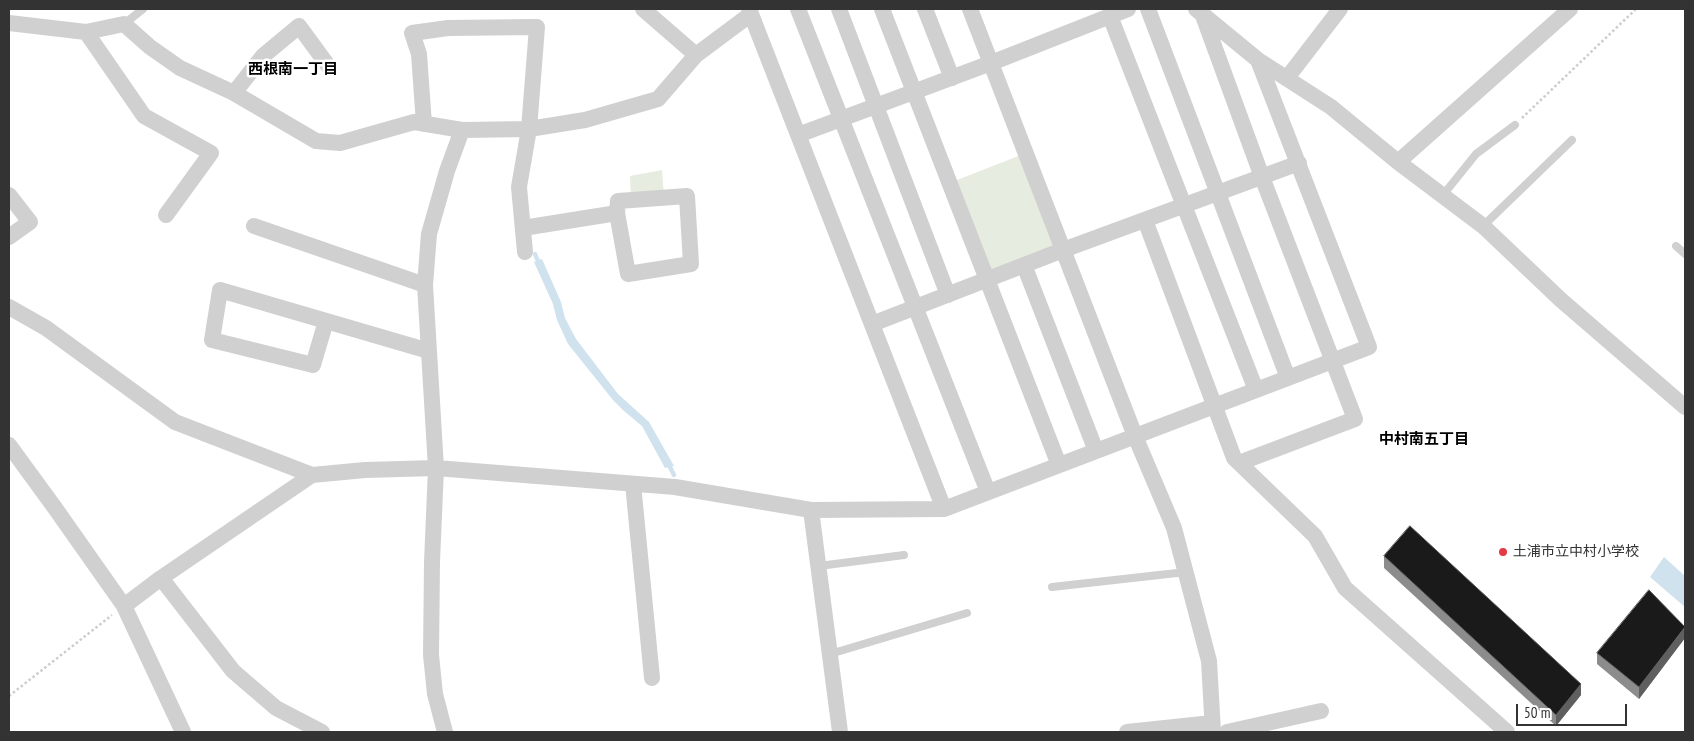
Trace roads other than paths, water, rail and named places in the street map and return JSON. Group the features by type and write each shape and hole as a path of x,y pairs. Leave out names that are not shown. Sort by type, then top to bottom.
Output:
{"street":[{"path":"643,9 696,55"},
{"path":"798,9 988,492"},
{"path":"839,9 948,295"},
{"path":"882,9 1059,465"},
{"path":"925,9 952,78"},
{"path":"970,9 1135,436 1174,528 1209,661 1212,728 1127,732"},
{"path":"798,135 952,78 1128,9"},
{"path":"1148,9 1288,378"},
{"path":"1287,78 1340,9"},
{"path":"1398,162 1566,10"},
{"path":"9,23 86,32 124,24 150,47 180,68 234,93 316,140 340,143 414,122 462,130 529,129 585,120 658,100 696,55 750,11 944,509"},
{"path":"1199,11 1258,60 1330,107 1398,162 1483,226 1561,300 1684,403"},
{"path":"1199,11 1355,419 1239,463"},
{"path":"1110,16 1256,390"},
{"path":"234,93 264,56 299,26 329,67"},
{"path":"424,124 419,54 412,33 448,28 537,27 529,129 518,187 525,252"},
{"path":"86,32 144,116 211,153 166,215"},
{"path":"9,307 46,328 175,422 312,475 364,470 436,468 675,487 811,510 944,509 1369,347 1258,60"},
{"path":"445,732 435,694 431,655 436,468 425,285 430,234 447,171 462,130"},
{"path":"872,324 1024,265 1299,163"},
{"path":"9,195 30,222 9,237"},
{"path":"688,196 691,264 628,274 616,213 618,201 688,196"},
{"path":"523,228 616,213"},
{"path":"1145,220 1234,458 1315,536 1345,588 1507,732"},
{"path":"254,226 425,285"},
{"path":"1024,265 1096,451"},
{"path":"326,320 314,365 212,340 220,290 326,320 429,350"},
{"path":"9,445 124,606 183,732"},
{"path":"124,606 161,578 312,475"},
{"path":"633,484 652,678"},
{"path":"811,510 840,732"},
{"path":"161,578 233,671 276,708 322,732"},
{"path":"1227,732 1321,712"}],"lane":[{"path":"124,24 143,9"},
{"path":"1442,195 1476,154 1515,125"},
{"path":"1483,226 1572,140"},
{"path":"1676,246 1685,254"},
{"path":"819,566 904,555"},
{"path":"1052,586 1186,572"},
{"path":"830,654 967,613"}],"water":[{"path":"542,259 561,302 565,318 576,339 618,394 649,422 674,466 665,468 642,426 613,400 568,344 534,262"},
{"path":"1664,557 1685,576 1685,607 1650,577"}],"waterway":[{"path":"535,254 540,266"},
{"path":"668,463 674,475"}],"place":[{"name":"土浦市立中村小学校","path":"1503,552"}],"district":[{"name":"西根南一丁目","path":"293,70"},
{"name":"中村南五丁目","path":"1424,440"}]}
